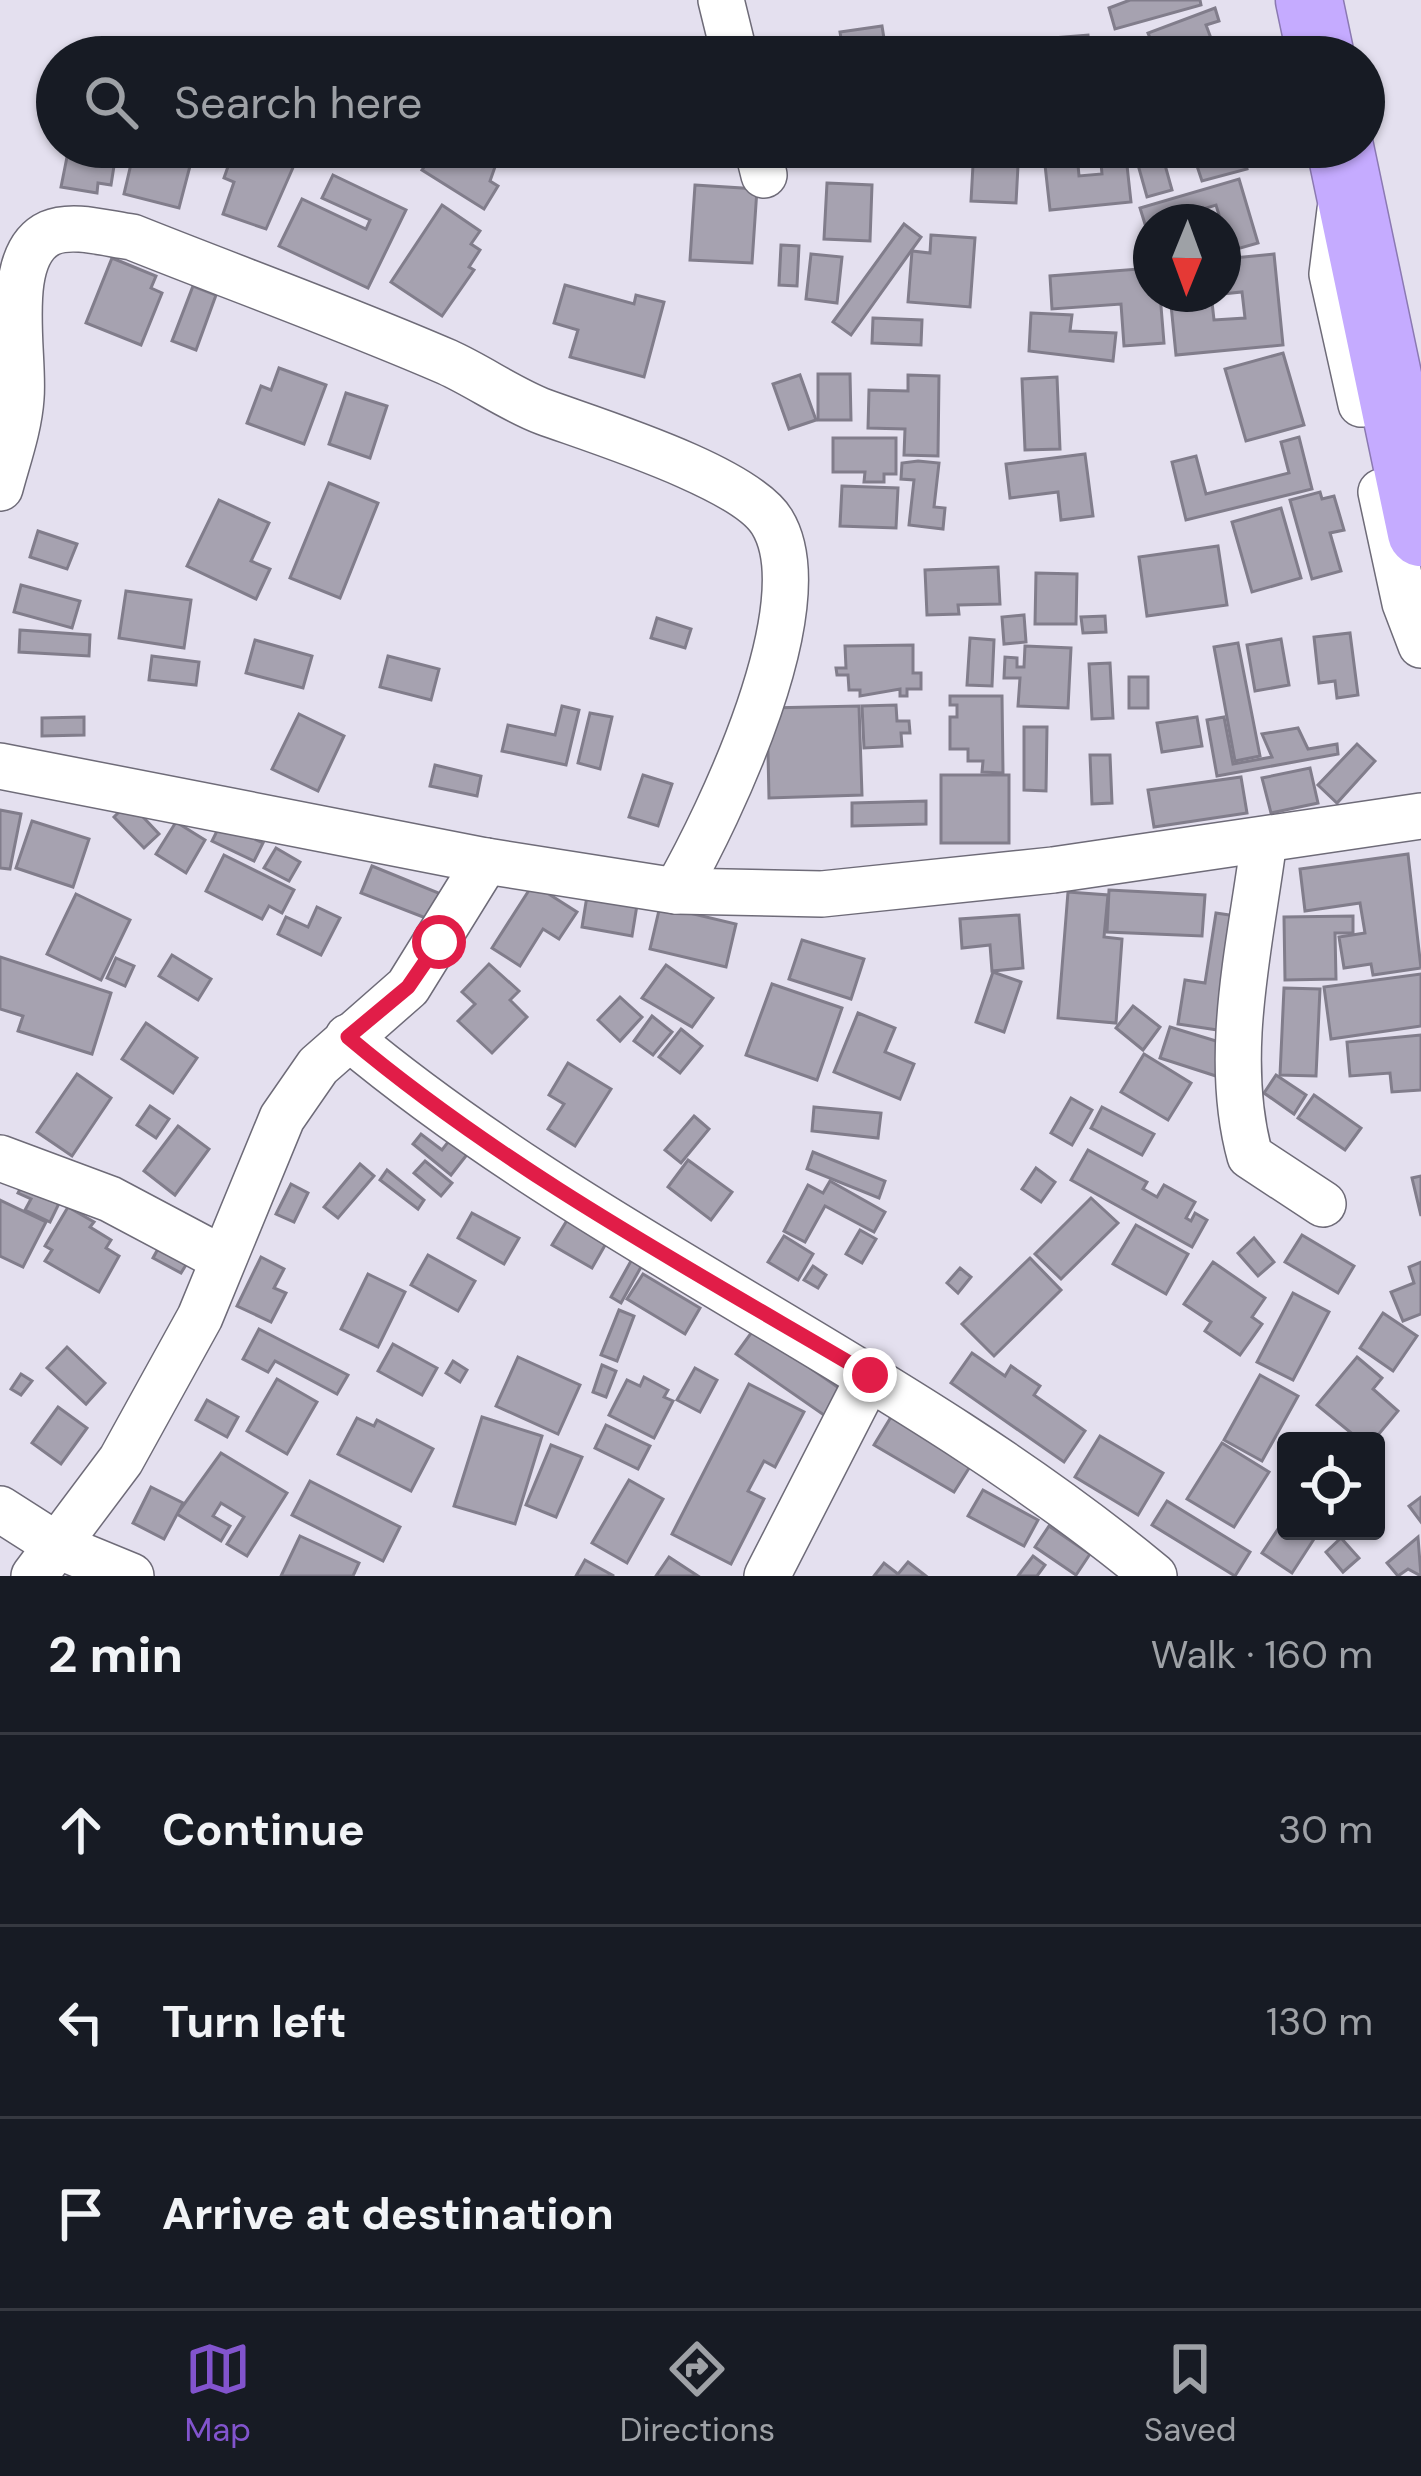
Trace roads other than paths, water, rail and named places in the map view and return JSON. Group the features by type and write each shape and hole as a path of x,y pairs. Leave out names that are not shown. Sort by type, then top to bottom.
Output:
{"highway":[{"path":"1309,0 1317,36"},
{"path":"1344,168 1421,532"}],"street":[{"path":"721,0 730,36"},
{"path":"1344,168 1332,274 1405,603 1421,646"},
{"path":"0,488 21,397 20,271 33,246 51,232 82,230 132,237 450,364 541,411 614,434 757,502 774,524 784,554 778,650 721,813 676,891"},
{"path":"0,766 486,861 676,891 822,893 1053,870 1421,816"},
{"path":"1264,840 1238,1041 1239,1116 1250,1156 1323,1204"},
{"path":"46,1561 121,1460 200,1317 282,1118 318,1066 408,987 486,861"},
{"path":"348,1037 402,1082 609,1220 870,1375 1154,1576"},
{"path":"0,1158 110,1199 223,1259"},
{"path":"767,1576 870,1375"},
{"path":"0,1509 46,1561 131,1576"}]}
